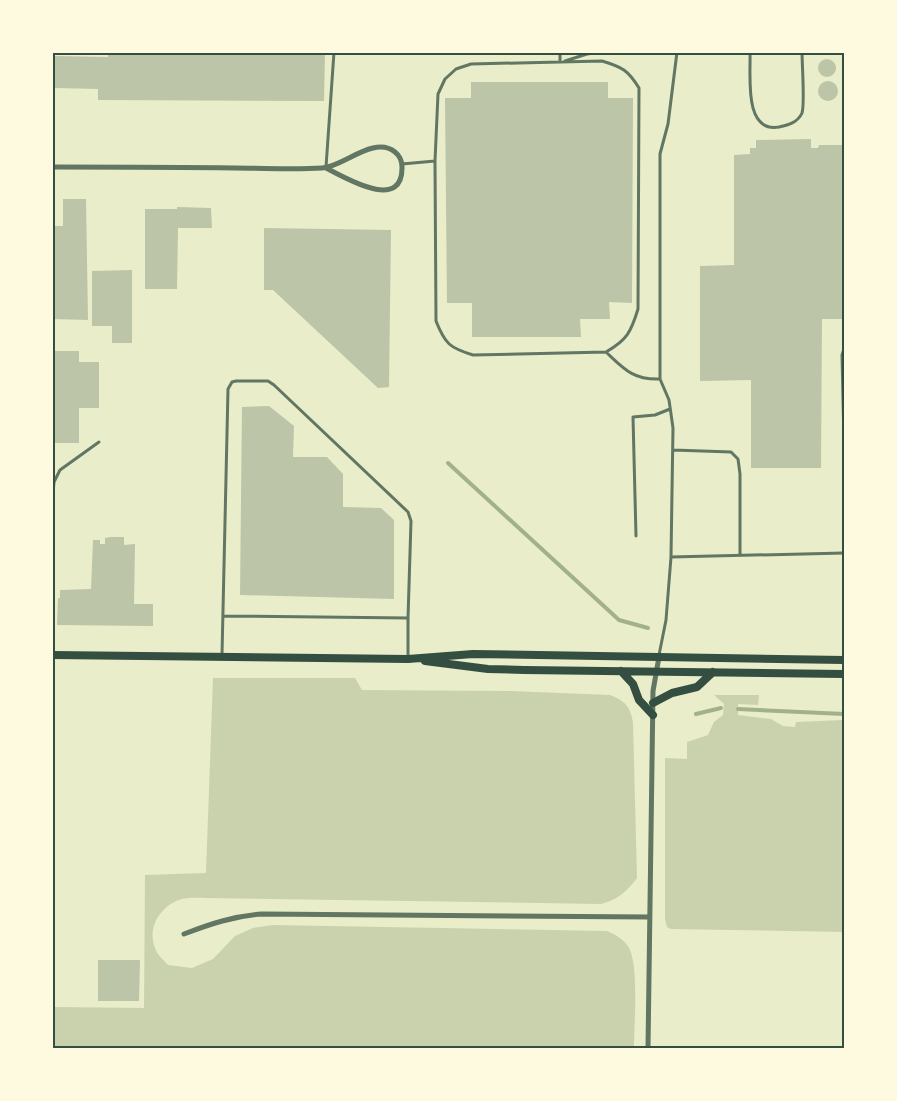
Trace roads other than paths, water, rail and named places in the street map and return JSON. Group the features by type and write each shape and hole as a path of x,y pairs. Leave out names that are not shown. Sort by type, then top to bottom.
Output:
{"main road":[{"path":"52,655 408,659 473,654 844,660"},
{"path":"408,659 488,669 844,674"},
{"path":"621,671 633,684 639,700 653,715"},
{"path":"653,703 672,693 697,687 713,672"}],"street":[{"path":"52,167 326,168 378,147 392,149 402,164 400,181 396,186 379,191 326,168"},
{"path":"648,1048 653,703 659,657"},
{"path":"184,934 217,921 262,914 649,917"}],"lane":[{"path":"326,168 334,52"},
{"path":"560,52 560,62"},
{"path":"560,62 601,52"},
{"path":"659,657 666,620 671,557 673,450 670,409 660,379 660,154 668,124 677,52"},
{"path":"750,52 752,110 759,122 776,128 793,123 802,112 802,52"},
{"path":"560,62 602,62 616,65 630,73 639,88 638,309 631,331 621,343 606,352 473,355 454,350 442,336 436,321 435,161 438,94 445,80 456,69 471,64 560,62"},
{"path":"402,164 435,161"},
{"path":"844,349 842,355 844,443"},
{"path":"606,352 628,373 645,379 660,379"},
{"path":"222,657 228,389 232,382 236,381 264,381 274,385 408,512 411,521 408,659"},
{"path":"636,536 633,417 655,415 670,409"},
{"path":"52,504 54,482 60,470 99,442"},
{"path":"673,450 731,452 738,459 740,555"},
{"path":"671,557 844,553"},
{"path":"224,616 408,618"}],"waterway":[{"path":"448,463 619,620 648,628"},
{"path":"696,714 721,708"},
{"path":"738,709 844,714"}]}
